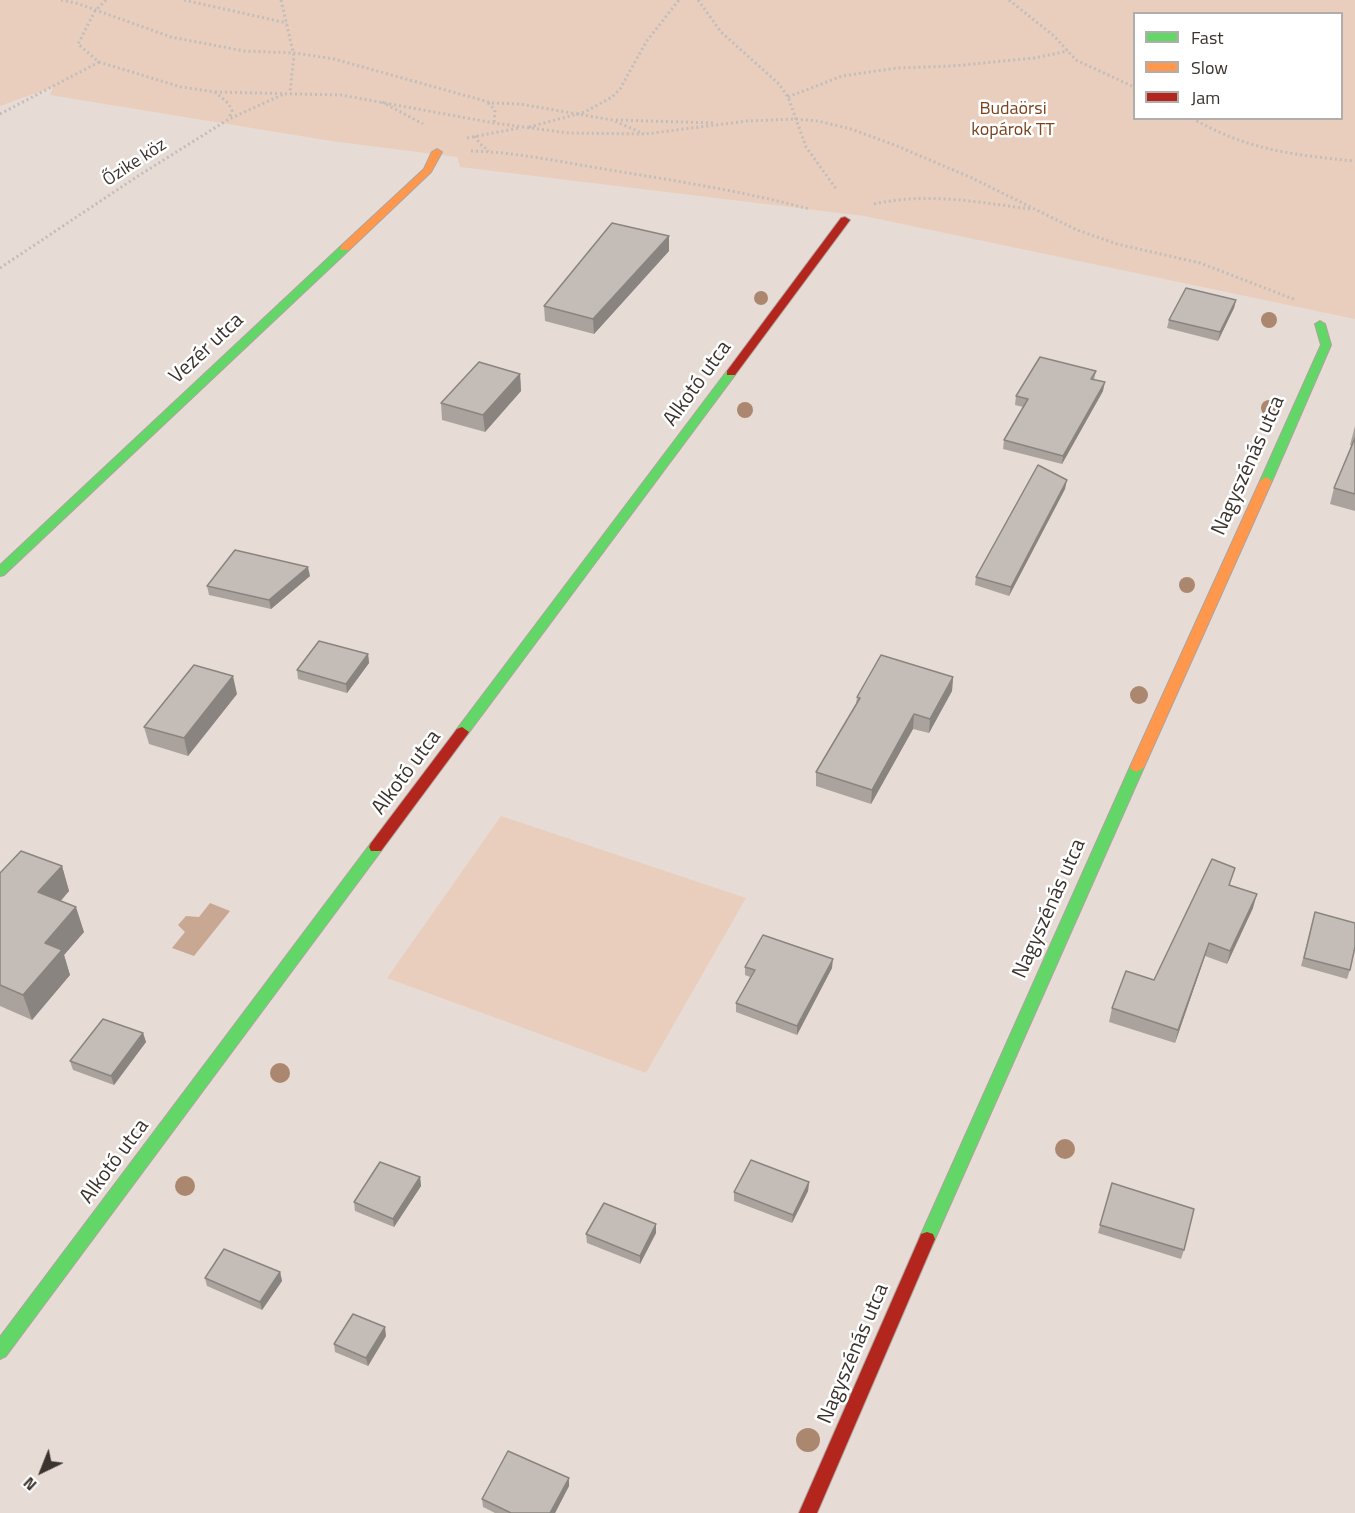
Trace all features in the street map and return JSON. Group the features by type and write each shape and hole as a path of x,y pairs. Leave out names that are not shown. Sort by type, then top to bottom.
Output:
{"street":[{"name":"Vezér utca","path":"0,572 428,170 437,152"},
{"name":"Alkotó utca","path":"0,1351 845,220"},
{"name":"Nagyszénás utca","path":"808,1513 994,1085 1326,345 1320,324"}],"path":[{"path":"61,0 76,3 171,37 244,51 295,53 360,65 486,101 534,106 612,120 724,124"},
{"path":"106,0 95,11 78,44 99,62 182,87 251,95 290,92 322,93 376,100 525,128 593,135 645,134 724,124 795,119 818,121 851,129 888,142 972,178 1033,209 1117,244 1200,263 1261,285 1297,300 1313,313 1320,324"},
{"path":"184,0 287,23"},
{"path":"281,0 295,53 296,66 290,92"},
{"path":"437,152 475,136 525,128 577,115 606,102 620,89 646,42 679,0"},
{"path":"698,0 721,32 765,69 788,97 806,147 847,202 845,220"},
{"path":"1009,0 1054,36 1083,64 1133,87"},
{"path":"788,97 811,90 831,79 851,75 897,68 952,66 1034,58 1068,51"},
{"path":"0,114 99,62"},
{"path":"215,92 229,104 232,111 229,119"},
{"name":"Őzike köz","path":"0,268 138,176 229,119 290,92"},
{"path":"376,100 407,114 433,132 437,152"},
{"path":"486,101 495,110 494,123"},
{"path":"612,120 645,134"},
{"path":"1195,120 1217,134 1244,146 1355,161"},
{"path":"475,136 478,143 490,152"},
{"path":"437,152 490,152 735,190 845,220 866,206 892,198 930,196 1033,209"}],"green space":[{"name":"Budaörsi kopárok TT","path":"0,0 1355,0 1355,319 864,216 460,167 457,157 331,141 50,95 53,87 0,106"},
{"path":"501,816 746,898 646,1073 387,978"}],"shaded area":[{"path":"210,903 230,911 194,956 172,948 185,932 178,925 186,916 199,917"}],"building":[{"path":"612,223 669,236 593,319 544,306"},
{"path":"1186,288 1236,300 1220,332 1169,320"},
{"path":"1040,357 1096,371 1091,379 1105,382 1063,456 1004,440 1028,399 1016,396"},
{"path":"479,362 520,374 483,415 441,403"},
{"path":"1355,438 1355,494 1334,488"},
{"path":"1038,465 1067,480 1011,587 976,577"},
{"path":"235,550 308,567 269,600 207,586"},
{"path":"319,641 368,654 346,684 297,670"},
{"path":"881,655 953,677 930,719 914,714 872,790 816,772 860,698 857,697"},
{"path":"194,665 233,676 184,738 144,727"},
{"path":"21,851 62,866 38,892 76,907 45,943 62,950 23,995 0,985 0,873"},
{"path":"1212,859 1235,868 1229,885 1257,894 1230,951 1209,943 1178,1030 1112,1008 1126,971 1154,980"},
{"path":"1315,912 1355,923 1355,947 1350,970 1304,958"},
{"path":"763,935 833,959 797,1026 736,1003 755,970 745,967"},
{"path":"103,1019 143,1033 111,1076 70,1061"},
{"path":"751,1160 809,1182 793,1215 734,1192"},
{"path":"380,1162 420,1177 393,1219 354,1202"},
{"path":"1112,1183 1194,1209 1184,1250 1100,1225"},
{"path":"604,1203 656,1224 640,1256 586,1234"},
{"path":"224,1249 280,1272 260,1302 205,1278"},
{"path":"353,1314 385,1327 366,1358 334,1344"},
{"path":"508,1451 569,1478 550,1513 511,1513 482,1499"}],"traffic: fast":[{"path":"0,572 345,248"},
{"path":"1266,481 1326,345 1320,324"},
{"path":"462,732 731,373"},
{"path":"927,1239 1137,767"},
{"path":"0,1351 376,847"}],"traffic: slow":[{"path":"345,248 428,170 437,152"},
{"path":"1137,767 1266,481"}],"traffic: jam":[{"path":"731,373 845,220"},
{"path":"376,847 462,732"},
{"path":"808,1513 927,1239"}]}
